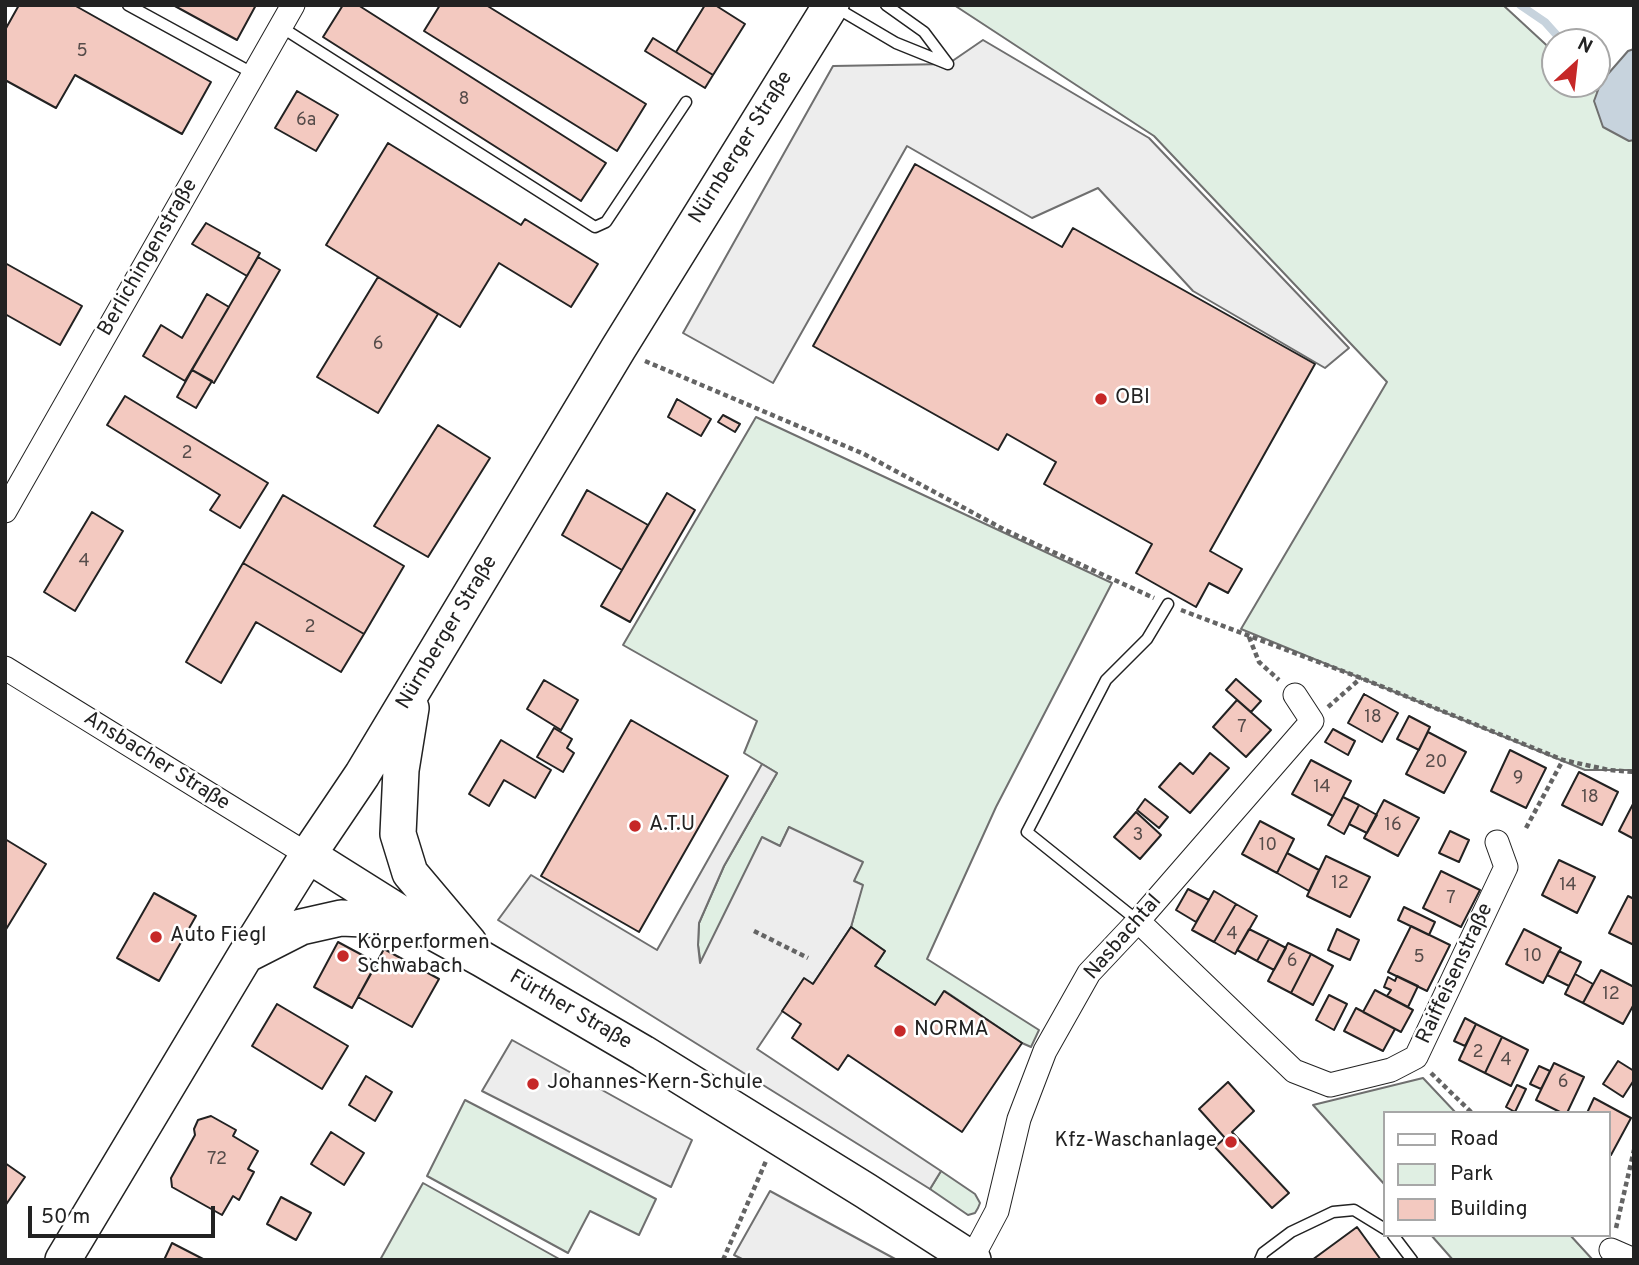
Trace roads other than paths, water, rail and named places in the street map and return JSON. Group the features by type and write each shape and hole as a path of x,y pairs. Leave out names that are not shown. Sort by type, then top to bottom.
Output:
{"main road":[{"name":"Nürnberger Straße","path":"68,1258 245,956 307,855 362,775 618,349 832,5"},
{"path":"414,688 401,770 398,834 410,873 482,959"},
{"name":"Fürther Straße","path":"307,855 414,921 643,1053 972,1259"},
{"path":"245,956 301,927 341,918 414,921"}],"street":[{"name":"Berlichingenstraße","path":"5,511 288,11"},
{"name":"Ansbacher Straße","path":"5,668 307,855"},
{"name":"Nasbachtal","path":"972,1259 997,1211 1019,1119 1045,1051 1089,973 1138,921 1312,721 1295,695"},
{"name":"Raiffeisenstraße","path":"1138,921 1294,1071 1330,1085 1391,1070 1416,1057 1506,867 1497,842"},
{"path":"1611,1250 1634,1260"}],"lane":[{"path":"128,5 254,74"},
{"path":"832,5 896,43 948,64 924,32 886,5"},
{"path":"288,11 595,228 606,222 686,102"},
{"path":"1138,921 1027,832 1106,680 1147,639 1168,604"},
{"path":"1260,1260 1263,1253 1291,1232 1333,1212 1354,1210 1384,1228"},
{"path":"1395,1237 1412,1260"}],"waterway":[{"path":"1520,5 1550,28"}],"place":[{"name":"OBI","path":"1101,399"},
{"name":"A.T.U","path":"635,826"},
{"name":"Auto Fiegl","path":"156,937"},
{"name":"Körperformen Schwabach","path":"343,956"},
{"name":"NORMA","path":"900,1031"},
{"name":"Johannes-Kern-Schule","path":"533,1084"},
{"name":"Kfz-Waschanlage","path":"1231,1142"}]}
